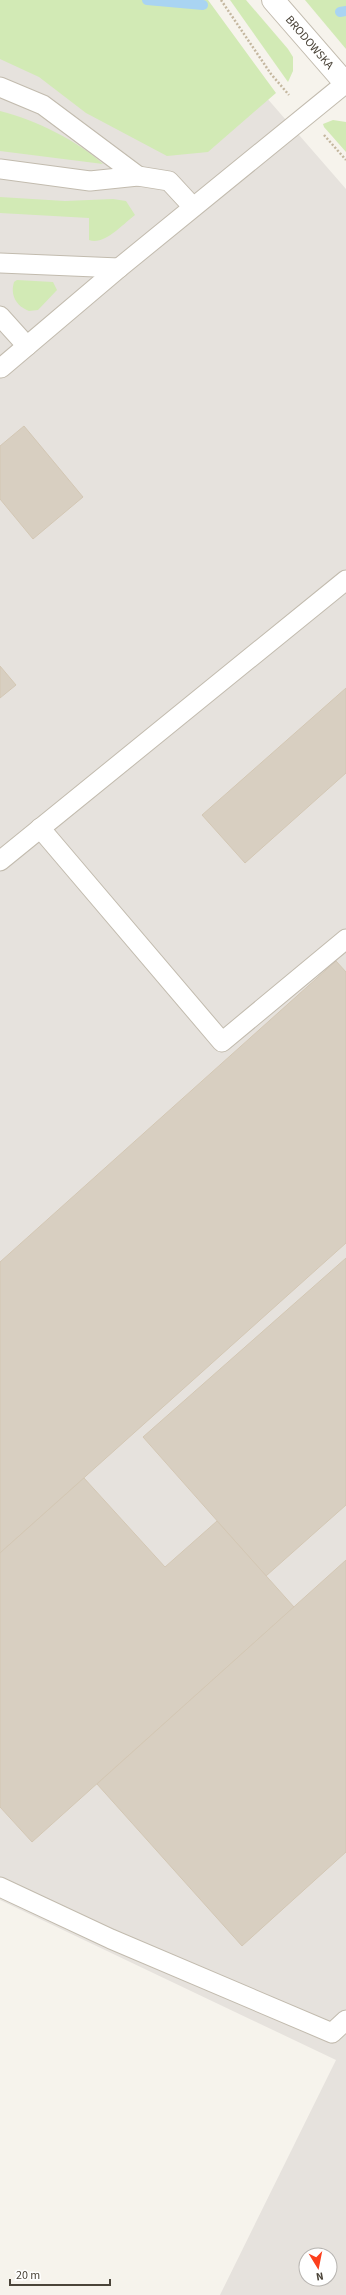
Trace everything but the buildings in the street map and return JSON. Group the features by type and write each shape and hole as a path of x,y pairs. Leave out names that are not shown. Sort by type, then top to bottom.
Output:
{"street":[{"name":"BRODOWSKA","path":"273,0 346,83"}],"lane":[{"path":"1,368 119,268 346,83"},
{"path":"0,87 43,104 138,176"},
{"path":"0,169 90,180 138,176 169,181 193,207"},
{"path":"0,263 119,268"},
{"path":"0,316 27,346"},
{"path":"0,861 346,580"},
{"path":"40,828 222,1042 346,939"},
{"path":"0,1887 111,1939 332,2033 346,2020"}],"path":[{"path":"221,0 271,74 346,160"}],"shaded area":[{"path":"0,48 226,51 346,189 346,2295 220,2295 336,2060 0,1900"}],"green space":[{"path":"0,0 208,0 276,93 208,152 167,156 86,113 39,77 0,59"},
{"path":"230,0 246,0 288,49 293,57 293,71 288,82"},
{"path":"305,0 346,0 346,49"},
{"path":"0,111 27,119 55,132 93,155 103,164 0,151"},
{"path":"333,120 346,122 346,152 324,127 323,124"},
{"path":"0,197 65,201 113,199 126,201 135,215 114,233 101,240 95,241 89,240 89,218 0,213"},
{"path":"17,280 53,282 57,290 38,310 29,311 24,309 15,300 13,287 14,282"}],"waterway":[{"path":"147,0 203,5"},
{"path":"340,12 346,11"}]}
